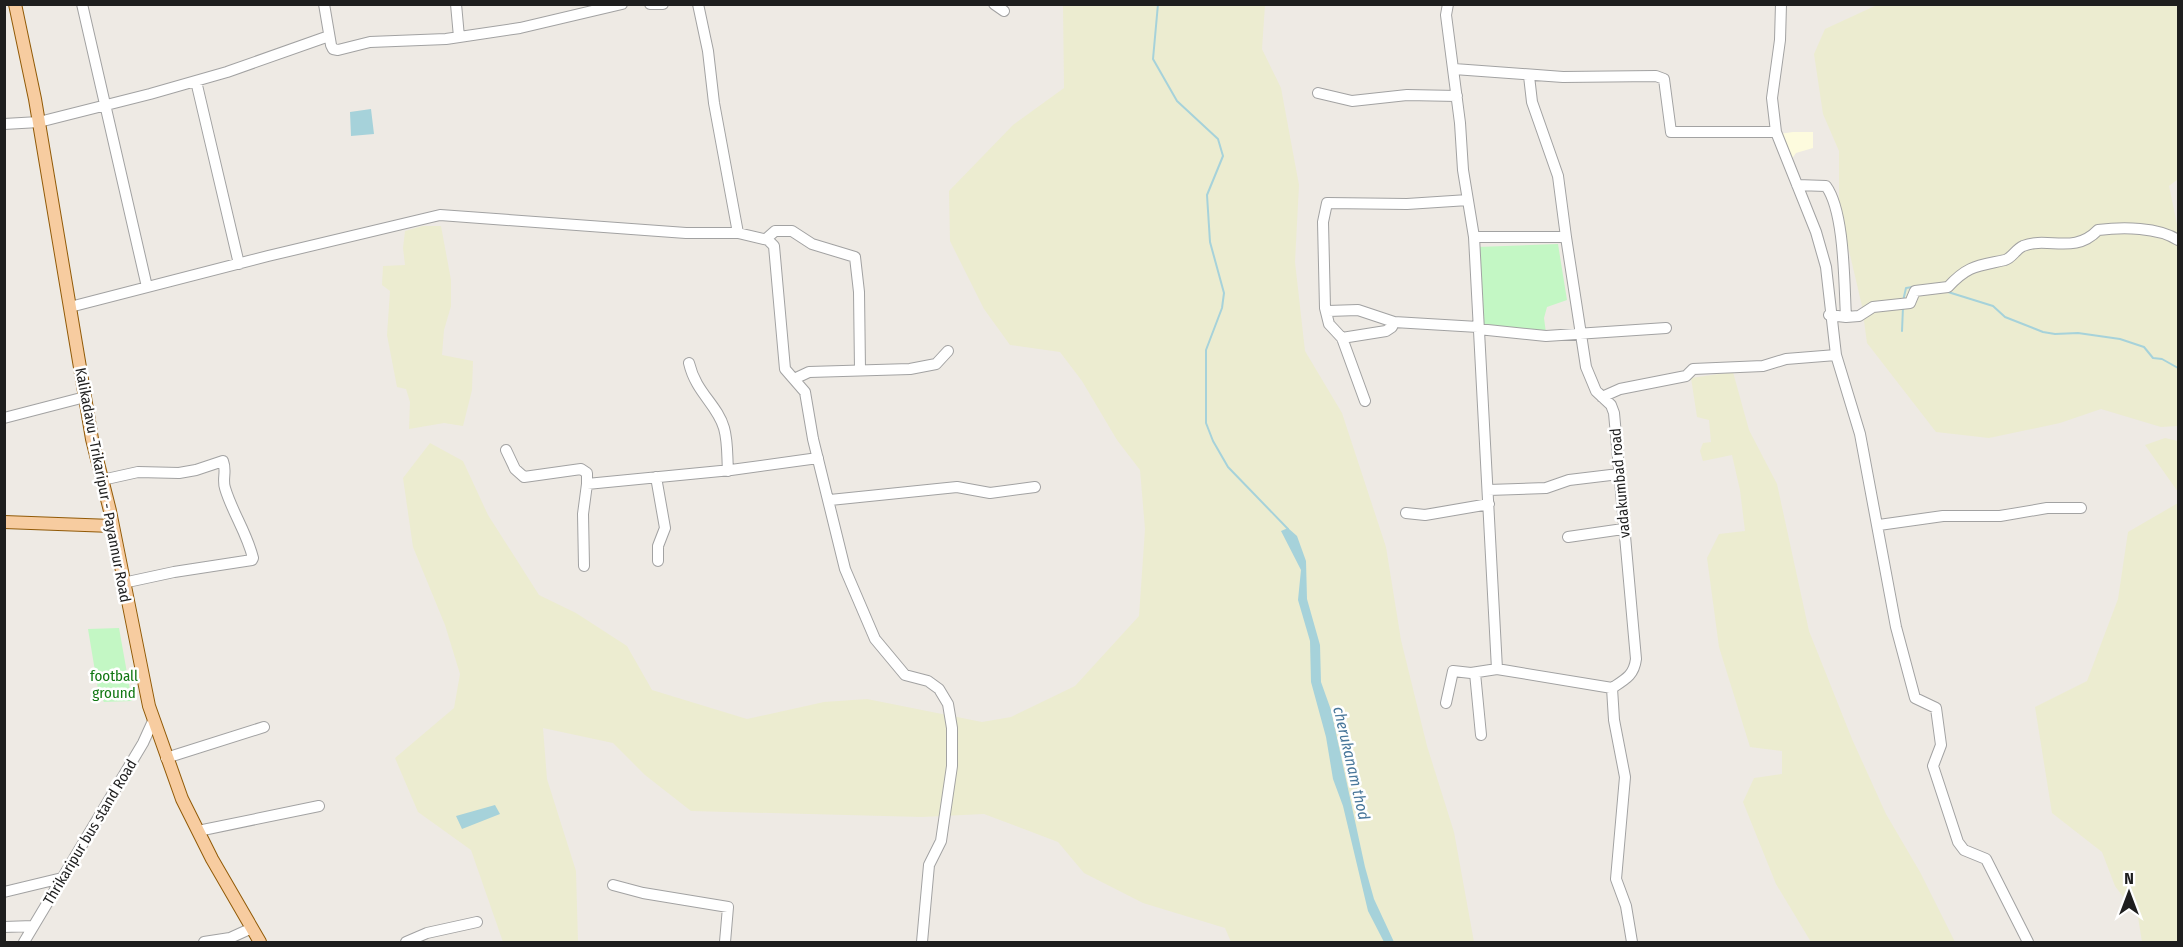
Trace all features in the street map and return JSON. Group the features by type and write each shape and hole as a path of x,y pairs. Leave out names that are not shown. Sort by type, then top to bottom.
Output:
{"main road":[{"name":"Kalikadavu -Trikaripur - Payannur Road","path":"15,4 39,122 85,397 153,721 166,758 198,831 260,942"},
{"path":"4,522 112,526"}],"street":[{"path":"82,4 147,287"},
{"path":"324,4 328,36 333,49 338,50 370,42 459,37 520,28 622,4"},
{"path":"456,4 459,37"},
{"path":"650,4 663,4"},
{"path":"698,4 738,233"},
{"path":"994,4 1004,11"},
{"path":"1448,4 1446,15 1454,69 1467,200 1474,237 1497,669"},
{"path":"1781,4 1780,40 1772,98 1776,132 1816,232 1826,267 1829,315 1836,355 1860,434 1879,525 1896,627 1915,698 1936,708 1941,746 1933,766 1958,842 1964,850 1986,859 2028,942"},
{"path":"4,124 39,122 196,81 328,36"},
{"path":"1454,69 1529,76 1621,78 1656,76 1664,79 1671,132 1776,132"},
{"name":"vadakumbad road","path":"1529,76 1532,102 1558,176 1580,334 1591,383 1611,405 1614,413 1636,659 1634,670 1629,677 1612,688"},
{"path":"196,81 239,264"},
{"path":"1318,93 1352,101 1407,95 1457,96"},
{"path":"1797,185 1826,186 1832,194 1839,232 1846,317"},
{"path":"1365,400 1342,338 1329,324 1325,308 1323,222 1327,203 1407,204 1467,200"},
{"path":"70,307 440,215 686,233 738,233 766,239 774,246 784,369 805,392 818,458 845,568 875,639 905,675 928,681 939,689 948,704 952,728 952,766 943,831 929,865 922,942"},
{"path":"1829,315 1859,316 1873,308 1910,303 1915,291 1948,287 1959,275 1977,264 2007,260 2024,246 2081,242 2090,239 2098,230 2111,228 2166,233 2178,240"},
{"path":"766,239 775,231 792,231 812,244 855,257 860,292 860,370"},
{"path":"1474,237 1566,237"},
{"path":"1325,308 1328,311 1367,311 1394,322 1546,336 1665,328"},
{"path":"1342,338 1386,331 1392,327 1394,322"},
{"path":"794,379 809,372 910,369 936,364 948,351"},
{"path":"1602,397 1620,389 1686,376 1694,369 1763,366 1786,359 1836,355"},
{"path":"689,363 697,387 717,413 724,428 728,471"},
{"path":"4,418 85,397"},
{"path":"506,450 515,469 524,477 580,469 587,473 583,514 584,566"},
{"path":"587,484 728,471 818,458"},
{"path":"102,480 138,472 179,473 223,461 226,471 225,489 240,521 253,558 123,583"},
{"path":"1488,490 1546,488 1591,476 1619,474"},
{"path":"656,477 665,528 658,546 658,561"},
{"path":"830,500 957,487 990,493 1035,487"},
{"path":"1406,513 1425,515 1489,504"},
{"path":"1879,525 1943,516 2000,516 2047,508 2081,507"},
{"path":"1568,537 1623,529"},
{"path":"1446,703 1453,672 1475,673 1497,669 1612,688 1614,720 1625,777 1616,879 1626,906 1632,942"},
{"path":"1475,673 1481,735"},
{"name":"Thrikaripur bus stand Road","path":"24,942 143,743 153,721"},
{"path":"166,758 264,727"},
{"path":"198,831 320,806"},
{"path":"4,892 62,878"},
{"path":"612,885 643,893 728,907 725,942"},
{"path":"406,942 427,933 477,922"},
{"path":"4,927 33,926"},
{"path":"204,942 230,938 252,928"}],"shaded area":[{"path":"1813,132 1813,148 1796,153 1789,163 1779,134"}],"green space":[{"path":"1063,5 1265,5 1262,49 1281,88 1299,185 1295,262 1305,351 1342,413 1386,547 1401,640 1427,746 1454,832 1474,942 1231,942 1225,928 1143,903 1084,873 1058,842 984,814 922,817 691,811 645,775 613,743 543,728 547,779 576,871 578,942 503,942 471,850 418,812 395,758 454,708 460,674 445,625 413,547 403,478 430,443 463,461 488,515 539,595 576,613 627,646 652,690 747,719 824,702 867,699 982,722 1011,717 1075,686 1139,616 1145,529 1140,470 1117,440 1082,381 1060,352 1010,345 984,309 950,241 949,191 1013,125 1064,88"},
{"path":"1877,5 2178,5 2178,179 2169,186 2178,229 2178,426 2161,427 2101,409 2060,423 1989,438 1936,432 1867,343 1862,306 1839,208 1839,151 1823,114 1814,54 1825,29"},
{"path":"423,226 441,226 451,280 451,306 444,330 442,355 473,361 472,390 463,426 444,423 409,429 410,402 406,389 397,387 387,335 390,291 382,285 383,266 405,265 403,248 405,231"},
{"path":"1558,244 1567,300 1547,307 1544,318 1546,333 1482,327 1477,247"},
{"path":"1733,372 1749,430 1777,484 1809,631 1852,739 1886,814 1920,872 1955,942 1811,942 1776,884 1743,802 1754,778 1782,774 1782,751 1750,747 1719,647 1707,558 1719,534 1745,531 1740,490 1732,455 1703,461 1700,451 1703,443 1711,442 1709,420 1697,417 1691,378"},
{"path":"2165,438 2178,441 2178,492 2145,445"},
{"path":"2178,503 2178,942 2142,942 2138,917 2115,886 2102,852 2052,813 2035,707 2087,681 2118,599 2128,532"},
{"name":"football ground","path":"119,628 132,701 104,702 99,695 88,629"}],"water":[{"path":"371,109 374,134 351,136 350,112"},
{"path":"1288,528 1297,536 1306,561 1307,599 1320,645 1321,682 1331,710 1365,867 1374,899 1394,942 1384,942 1368,911 1343,806 1333,779 1326,737 1311,682 1310,641 1298,600 1301,570 1281,531"},
{"path":"495,805 500,814 462,829 456,816"}],"waterway":[{"name":"cherukanam thod","path":"1158,4 1153,59 1177,101 1218,139 1223,156 1207,195 1210,242 1224,293 1222,308 1206,350 1206,423 1228,467 1288,529"},
{"path":"1903,301 1906,288 1919,286"},
{"path":"1948,292 1993,306 2005,317 2043,332 2078,333 2120,339 2144,347 2153,358 2162,359 2178,368"},
{"path":"1902,331 1903,307"}]}
